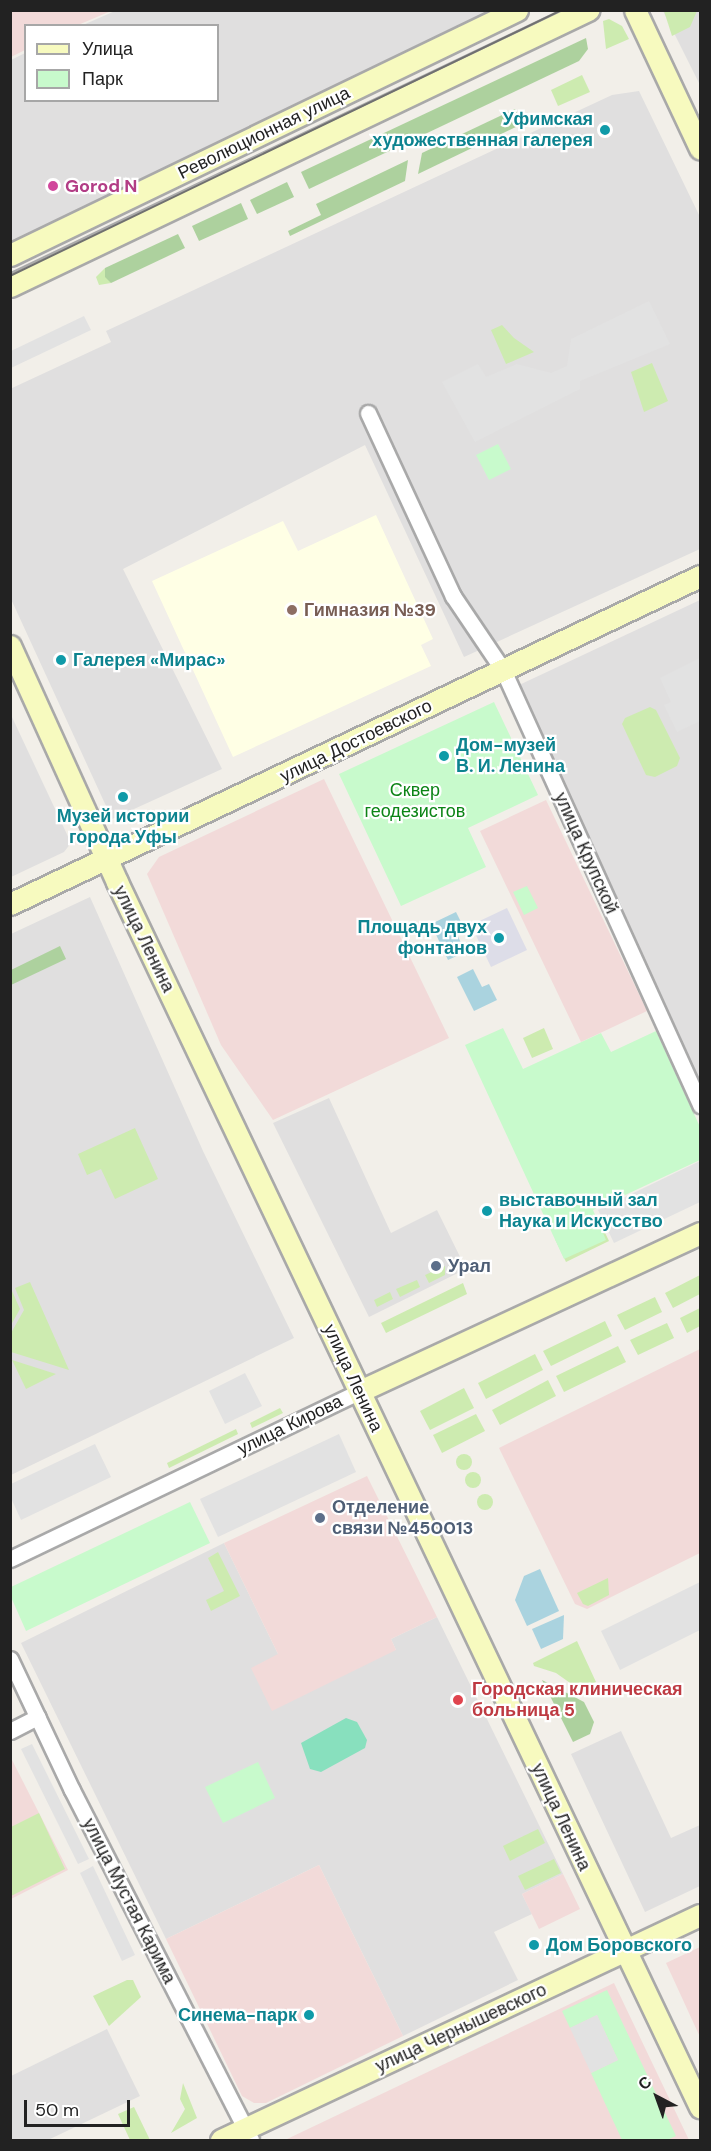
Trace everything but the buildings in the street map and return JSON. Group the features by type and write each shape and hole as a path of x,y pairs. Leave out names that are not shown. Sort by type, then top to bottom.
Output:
{"main road":[{"name":"Революционная улица","path":"10,255 517,10"},
{"path":"10,286 588,10"},
{"path":"635,10 700,148"},
{"name":"улица Достоевского","path":"10,904 107,860 700,576"},
{"name":"улица Ленина","path":"10,646 107,860 700,2108"},
{"name":"улица Кирова","path":"360,1391 700,1233"},
{"name":"улица Чернышевского","path":"221,2140 248,2135 700,1915"}],"street":[{"name":"улица Крупской","path":"368,413 453,596 503,670 700,1105"},
{"name":"улица Кирова","path":"10,1559 360,1391"},
{"name":"улица Мустая Карима","path":"10,1659 248,2135"},
{"path":"10,1731 38,1717"}],"shaded area":[{"path":"11,10 111,11 80,24 24,24 24,50 11,57"},
{"path":"115,10 492,11 11,242 11,60 24,54 24,102 219,102 219,24 85,24"},
{"path":"663,11 700,11 700,85"},
{"path":"639,91 700,217 700,549 464,657 365,445 123,569 222,769 112,819 11,599 10,389 111,342 106,331 612,95"},
{"path":"649,301 670,344 580,381 580,389 475,442 442,382 478,364 486,377 517,364 551,373 567,366 571,339"},
{"path":"84,316 91,330 11,368 11,351"},
{"name":"Гимназия №39","path":"376,515 433,639 421,645 431,666 233,757 152,581 283,521 298,551"},
{"path":"700,600 700,1086 517,686"},
{"path":"700,658 700,721 677,732 664,705 671,702 660,678"},
{"path":"11,715 71,843 64,852 11,877"},
{"path":"324,779 449,1038 273,1120 221,1045 147,874 159,857"},
{"path":"546,800 647,1011 581,1042 480,831"},
{"path":"90,897 203,1151 294,1338 11,1475 11,934"},
{"name":"Площадь двух фонтанов","path":"507,908 527,950 491,967 471,925"},
{"path":"329,1098 391,1233 437,1210 466,1269 369,1317 273,1123"},
{"path":"700,1161 700,1202 614,1243 598,1210"},
{"path":"700,1349 700,1553 587,1609 575,1604 499,1448"},
{"path":"245,1373 262,1406 225,1424 209,1391"},
{"path":"339,1434 356,1472 218,1537 200,1499"},
{"path":"95,1444 111,1477 21,1520 11,1498 11,1484"},
{"path":"367,1476 437,1617 391,1639 396,1650 272,1711 251,1668 278,1654 224,1543"},
{"path":"224,1543 278,1654 396,1650 391,1639 437,1617 563,1874 522,1894 532,1914 494,1932 518,1980 403,2036 319,1865 166,1939 21,1643"},
{"path":"700,1582 700,1630 620,1670 601,1631"},
{"path":"621,1731 671,1838 700,1825 700,1886 645,1912 571,1754"},
{"path":"32,1744 89,1859 78,1864 21,1749"},
{"path":"10,1756 68,1870 11,1899 10,1899"},
{"path":"319,1865 403,2036 266,2103 254,2103 242,2096 166,1939"},
{"path":"93,1866 135,1955 122,1961 80,1873"},
{"path":"563,1874 580,1909 539,1929 522,1894"},
{"path":"700,1947 700,2037 666,1963"},
{"path":"614,1983 689,2140 285,2140"},
{"path":"597,2015 618,2060 591,2073 570,2028"},
{"path":"107,2029 140,2096 48,2140 11,2140 11,2076"}],"green space":[{"path":"664,10 697,11 690,27 672,36"},
{"path":"609,19 622,26 629,39 606,49 603,21"},
{"path":"586,38 588,49 579,61 309,189 301,172"},
{"path":"582,75 590,92 558,106 551,90"},
{"path":"515,109 522,124 418,174 422,153"},
{"path":"408,160 405,181 290,236 288,231 321,215 316,204"},
{"path":"287,182 294,197 257,214 250,200"},
{"path":"241,203 248,219 199,241 192,226"},
{"path":"178,234 185,248 111,283 105,277 105,268"},
{"path":"105,268 111,283 99,285 96,277"},
{"path":"502,325 514,338 534,352 506,364 491,330"},
{"path":"652,363 668,401 644,412 631,372"},
{"path":"498,444 511,469 489,480 476,455"},
{"name":"Сквер геодезистов","path":"494,702 538,795 468,828 486,867 401,906 339,774"},
{"path":"650,707 656,710 680,758 677,766 655,777 646,775 622,724 625,718"},
{"path":"527,886 538,908 524,915 513,892"},
{"path":"60,946 66,959 11,985 11,970"},
{"path":"503,1028 523,1069 601,1033 611,1052 656,1031 700,1127 700,1160 593,1210 606,1240 564,1259 465,1045"},
{"path":"544,1028 553,1049 532,1058 523,1038"},
{"path":"135,1128 158,1179 115,1199 101,1169 87,1175 78,1154"},
{"path":"598,1218 609,1241 566,1262 555,1239"},
{"path":"445,1266 445,1275 429,1283 425,1275"},
{"path":"700,1275 700,1294 673,1308 665,1293"},
{"path":"417,1280 420,1287 400,1297 396,1289"},
{"path":"30,1282 69,1370 11,1352 11,1333 24,1310 15,1288"},
{"path":"463,1283 467,1294 386,1333 381,1323"},
{"path":"11,1292 20,1309 11,1325"},
{"path":"390,1292 393,1299 377,1307 374,1300"},
{"path":"655,1297 662,1312 625,1330 617,1315"},
{"path":"700,1308 700,1326 687,1333 680,1318"},
{"path":"605,1321 612,1336 551,1366 543,1351"},
{"path":"667,1323 674,1338 638,1355 630,1340"},
{"path":"618,1346 626,1362 564,1392 556,1376"},
{"path":"535,1354 543,1370 486,1399 478,1383"},
{"path":"12,1360 56,1374 26,1389"},
{"path":"548,1380 556,1396 500,1425 492,1410"},
{"path":"464,1388 474,1408 430,1430 420,1411"},
{"path":"280,1408 283,1413 252,1428 250,1423"},
{"path":"476,1414 485,1431 442,1453 433,1435"},
{"path":"236,1429 238,1434 169,1468 167,1463"},
{"path":"464,1454 472,1462 464,1470 456,1462"},
{"path":"470,1472 476,1472 481,1480 479,1486 470,1488 465,1483 465,1477"},
{"path":"482,1494 488,1494 493,1502 491,1508 482,1510 477,1505 477,1499"},
{"path":"190,1502 210,1543 26,1631 11,1597 11,1587"},
{"path":"218,1552 240,1596 211,1611 206,1600 224,1591 208,1558"},
{"path":"608,1578 609,1595 588,1606 583,1604 577,1593"},
{"path":"577,1641 596,1682 580,1690 556,1673 534,1666 533,1663"},
{"path":"542,1680 584,1702 594,1722 590,1734 573,1742"},
{"path":"346,1718 357,1722 367,1740 365,1748 321,1772 310,1769 301,1743"},
{"path":"258,1762 275,1798 223,1823 205,1787"},
{"path":"39,1813 65,1869 11,1896 11,1827"},
{"path":"538,1829 545,1843 510,1861 503,1846"},
{"path":"554,1859 561,1873 525,1890 518,1876"},
{"path":"127,1980 133,1980 141,1997 109,2026 93,1996"},
{"path":"607,1990 676,2136 667,2140 622,2140 591,2073 618,2060 597,2015 570,2028 562,2011"},
{"path":"183,2083 197,2118 171,2133 185,2109 180,2099"},
{"path":"134,2107 150,2140 130,2140 118,2114"}],"water":[{"path":"456,912 465,930 457,934 465,952 448,960 431,924"},
{"path":"473,969 482,987 489,984 497,1000 474,1011 457,977"},
{"path":"540,1569 559,1611 527,1626 515,1600 524,1576"},
{"path":"564,1615 563,1639 541,1649 532,1629"}],"tram line":[{"path":"10,276 562,10"}],"place":[{"name":"Уфимская художественная галерея","path":"605,130"},
{"name":"Gorod N","path":"53,186"},
{"name":"Гимназия №39","path":"292,610"},
{"name":"Галерея «Мирас»","path":"61,660"},
{"name":"Дом-музей В. И. Ленина","path":"444,756"},
{"name":"Музей истории города Уфы","path":"123,797"},
{"name":"Площадь двух фонтанов","path":"499,938"},
{"name":"выставочный зал Наука и Искусство","path":"487,1211"},
{"name":"Урал","path":"436,1266"},
{"name":"Отделение связи №450013","path":"320,1518"},
{"name":"Городская клиническая больница 5","path":"458,1700"},
{"name":"Дом Боровского","path":"534,1945"},
{"name":"Синема-парк","path":"309,2015"}]}
